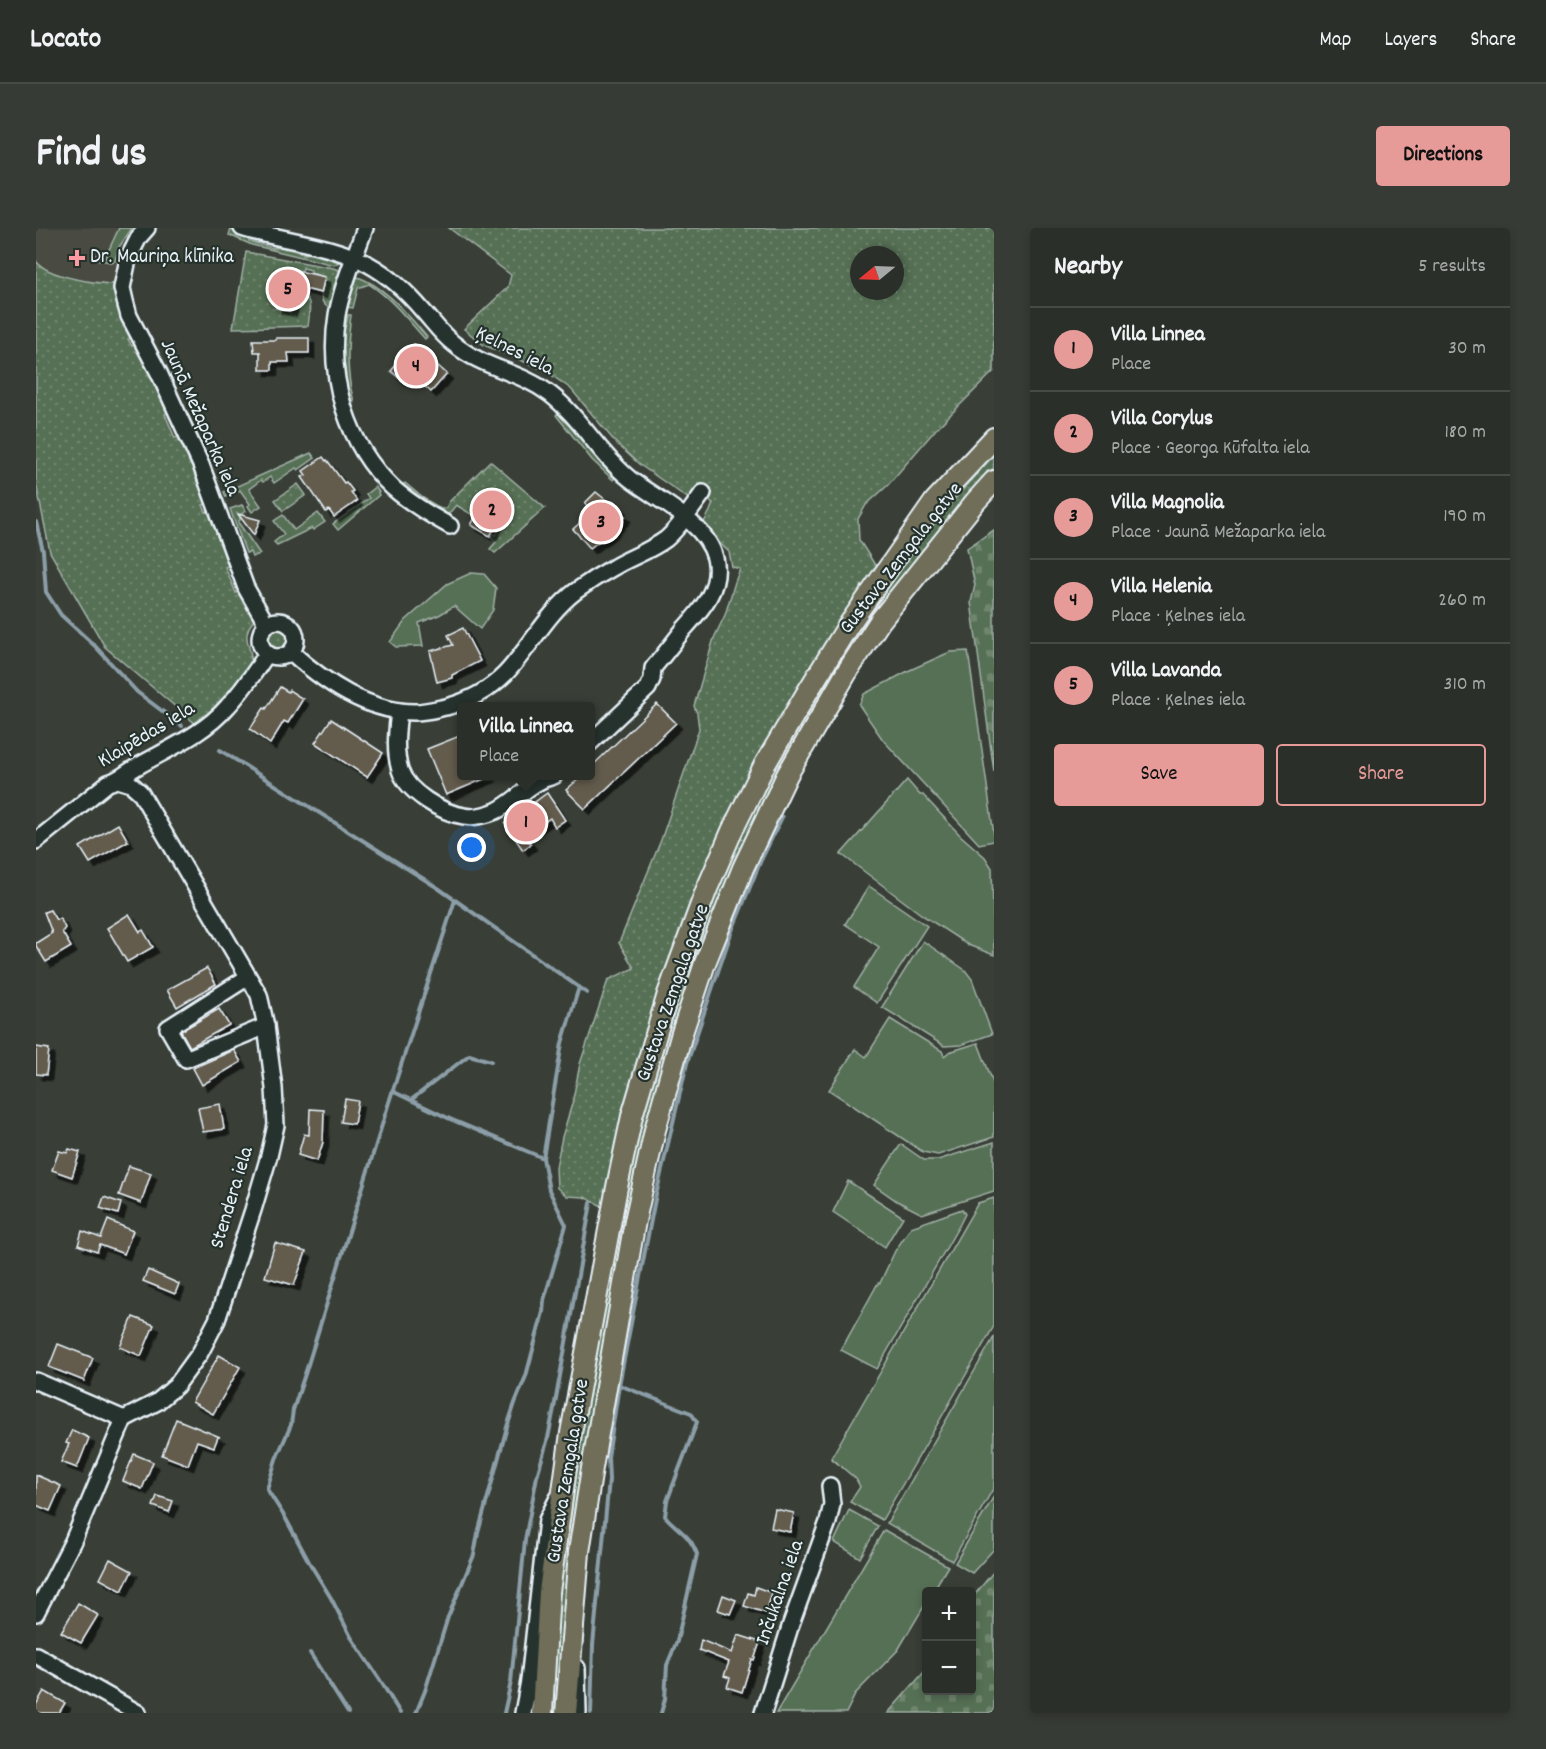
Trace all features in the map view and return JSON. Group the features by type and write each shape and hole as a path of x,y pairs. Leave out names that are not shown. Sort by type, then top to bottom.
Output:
{"main road":[{"path":"935,501 994,422"},
{"name":"Gustava Zemgala gatve","path":"542,1713 549,1592 562,1490 583,1364 632,1116 668,994 706,891 732,831 764,766 802,700 848,626 935,501 994,438"},
{"name":"Gustava Zemgala gatve","path":"566,1713 579,1552 635,1221 661,1108 705,963 743,868 787,776 820,718 880,621 994,481"},
{"path":"947,537 994,494"}],"street":[{"name":"Jaunā Mežaparka iela","path":"147,228 139,237 128,259 122,288 124,301 129,316 159,373 201,465 246,588 267,625"},
{"name":"Ķelnes iela","path":"242,228 354,257 379,270 395,282 452,343 466,354 534,383 550,394 574,417 602,453 629,478 684,518 707,540 715,558 716,572 713,589 704,607 653,668 652,680 648,688 595,739"},
{"path":"365,228 344,288 336,321 335,362 344,410 360,445 382,477 413,504 450,526"},
{"path":"464,702 484,692 504,676 544,623 574,592 615,566 645,552 667,538 703,493"},
{"path":"276,621 292,628 296,636 291,652 283,657 267,654 261,647 262,630 276,621"},
{"path":"291,652 312,670 346,692 374,705 399,711 416,712 457,704"},
{"name":"Klaipēdas iela","path":"36,840 108,783 118,780 130,770 180,744 210,724 229,706 267,654"},
{"path":"399,711 396,754 401,772 412,790 446,811 466,816 483,815 497,810 539,780"},
{"name":"Stendera iela","path":"118,780 131,784 140,792 259,995 266,1026 276,1125 253,1210 217,1320 201,1353 176,1386 157,1402 124,1419"},
{"path":"248,977 168,1028 186,1059 266,1026"},
{"path":"36,1381 124,1419 73,1540 36,1613"},
{"name":"Inčukalna iela","path":"763,1713 791,1624 828,1522 832,1504 830,1486"},
{"name":"Gustava Zemgala gatve","path":"523,1713 529,1681 547,1520 562,1490"},
{"name":"Gustava Zemgala gatve","path":"576,1591 578,1713"},
{"path":"36,1655 138,1713"}],"shaded area":[{"name":"Dr. Mauriņa klīnika","path":"36,228 134,228 118,256 113,284 98,283 49,271 39,265 36,261"}],"green space":[{"path":"119,228 132,228 119,247 115,261 96,259 94,257 96,255 105,258"},
{"path":"449,228 994,228 994,371 937,428 887,486 866,505 858,519 859,540 877,568 751,775 604,1207 584,1197 567,1196 557,1188 556,1167 562,1137 572,1104 580,1064 608,980 634,968 619,943 661,840 699,729 694,706 714,638 725,615 740,569 732,567 729,552 702,526 713,503 696,493 689,499 640,465 616,443 571,389 544,370 484,345 464,329 508,287 511,275"},
{"path":"231,229 246,236 249,241 265,246 274,248 287,246 302,254 311,252 339,259 339,262 334,265 252,245 229,235"},
{"path":"246,252 345,272 331,309 323,303 322,299 325,277 303,268 302,271 286,268 276,308 291,311 295,292 301,294 309,304 308,326 233,328"},
{"path":"36,261 42,267 62,275 98,283 118,284 135,336 128,339 139,353 146,357 169,412 165,414 175,438 180,436 184,446 189,449 209,503 203,505 206,512 209,511 213,522 218,525 226,550 228,566 225,567 236,593 241,591 256,618 247,632 251,654 250,665 226,701 197,725 105,647 50,552 36,483"},
{"path":"355,276 377,287 386,294 404,310 427,337 425,339 392,302 369,284 358,288 353,308 346,307"},
{"path":"348,315 351,315 348,370 354,402 348,404 342,372 341,330 346,325"},
{"path":"561,411 565,422 575,427 617,475 613,480 592,460 556,415"},
{"path":"311,453 315,458 298,470 296,468 274,483 270,477 263,482 261,480 249,489 261,506 252,512 248,506 250,504 240,490 226,497 224,492"},
{"path":"994,455 994,467 911,566 874,618 748,835 692,972 659,1078 635,1182 596,1381 580,1473 567,1572 557,1713 549,1713 557,1589 568,1500 632,1151 669,1013 713,893 766,780 831,666 944,511"},
{"path":"490,461 545,508 495,553 490,549 496,542 490,536 492,533 496,535 515,505 490,492 476,517 456,505 448,515 443,517 412,498 411,492 403,485 405,483 423,498 442,509 446,508 449,502"},
{"path":"298,484 306,495 283,511 275,500"},
{"path":"375,487 379,495 338,530 333,524 369,498 366,494"},
{"path":"242,505 246,511 240,515 238,522 260,554 252,557 250,552 246,553 230,509"},
{"path":"318,513 325,522 313,530 312,528 277,545 274,542 284,534 274,521 283,515 294,530"},
{"path":"994,530 994,772 971,602 975,585 967,548"},
{"path":"471,573 484,574 496,588 493,610 480,629 454,606 419,623 423,646 396,647 390,642 405,621 447,584"},
{"path":"278,628 286,631 289,639 286,647 278,650 270,647 267,639 270,631"},
{"path":"968,651 994,835 994,841 979,844 883,740 859,705 864,694 910,670 950,652"},
{"path":"907,780 960,835 985,857 992,868 994,955 968,945 922,915 841,854"},
{"path":"869,886 927,926 877,1003 854,987 879,947 845,924"},
{"path":"923,941 965,970 972,979 992,1034 961,1045 944,1046 882,1007"},
{"path":"890,1019 942,1051 944,1056 949,1052 978,1043 994,1085 994,1137 938,1155 923,1152 829,1090 855,1049 866,1057"},
{"path":"994,1142 994,1191 922,1214 897,1201 874,1185 901,1144 924,1160 938,1160"},
{"path":"848,1181 903,1217 885,1247 833,1212"},
{"path":"994,1198 994,1326 882,1520 850,1502 860,1487 856,1479 831,1458 978,1203"},
{"path":"962,1209 965,1214 960,1224 877,1369 841,1350 880,1283 895,1251 911,1227"},
{"path":"994,1337 994,1487 952,1561 887,1523"},
{"path":"994,1496 994,1549 972,1573 955,1563"},
{"path":"849,1510 878,1526 860,1558 834,1542"},
{"path":"884,1530 948,1566 935,1587 922,1587 922,1610 898,1650 856,1693 846,1713 776,1713"},
{"path":"994,1571 994,1713 888,1713 922,1675 922,1695 976,1695 976,1593"}],"building":[{"path":"286,268 325,277 321,293 297,287 291,311 276,308"},
{"path":"276,338 309,338 309,353 288,353 289,362 272,362 272,370 260,370 260,352 254,352 253,340 276,340"},
{"path":"414,344 447,374 431,392 409,372 401,380 391,371"},
{"path":"323,457 353,491 351,492 357,501 334,517 329,510 326,512 302,477 306,475 303,471"},
{"path":"490,491 509,503 490,536 471,525"},
{"path":"596,492 611,504 613,501 621,508 619,511 625,516 611,532 590,548 573,529 593,511 585,503"},
{"path":"238,514 260,520 254,535 250,530"},
{"path":"463,628 480,661 452,675 452,678 437,682 430,651 453,645 448,635"},
{"path":"280,687 303,699 288,723 284,721 270,744 250,729"},
{"path":"657,704 676,723 585,809 566,790 577,780 595,780 595,763"},
{"path":"331,719 383,753 367,777 315,743"},
{"path":"457,737 457,780 482,780 446,795 427,749"},
{"path":"547,793 565,820 555,827 550,818 524,835 531,844 523,850 505,824"},
{"path":"118,824 128,841 90,863 80,847"},
{"path":"50,910 56,920 60,918 65,928 62,932 71,947 46,962 36,943 52,933 44,912"},
{"path":"129,914 140,932 143,930 153,947 127,962 107,928"},
{"path":"207,968 216,984 177,1007 167,990"},
{"path":"219,1009 229,1025 190,1047 181,1031"},
{"path":"36,1047 49,1049 46,1075 36,1074"},
{"path":"234,1050 241,1062 202,1085 193,1068"},
{"path":"345,1099 358,1101 354,1124 341,1122"},
{"path":"220,1104 224,1129 203,1132 198,1108"},
{"path":"310,1109 324,1110 323,1142 317,1161 298,1155 304,1134 309,1135"},
{"path":"69,1149 80,1152 72,1177 52,1170 59,1151 67,1153"},
{"path":"129,1166 151,1173 141,1203 119,1195"},
{"path":"104,1197 121,1203 118,1214 100,1208"},
{"path":"108,1220 133,1231 124,1254 100,1245 97,1252 78,1245 82,1231 101,1238"},
{"path":"275,1243 306,1252 294,1285 265,1277"},
{"path":"148,1270 179,1284 175,1294 143,1281"},
{"path":"133,1317 154,1325 141,1356 120,1347"},
{"path":"58,1344 93,1358 84,1381 49,1367"},
{"path":"219,1355 240,1367 213,1414 192,1402"},
{"path":"176,1419 220,1437 214,1447 197,1441 188,1465 162,1455"},
{"path":"72,1430 89,1438 77,1468 61,1462"},
{"path":"134,1454 153,1462 142,1489 123,1481"},
{"path":"36,1475 61,1486 50,1511 36,1505"},
{"path":"157,1496 173,1501 169,1512 153,1506"},
{"path":"775,1509 794,1513 790,1532 771,1528"},
{"path":"110,1559 132,1571 122,1591 100,1579"},
{"path":"756,1587 772,1593 766,1613 744,1606 748,1593 754,1595"},
{"path":"723,1595 736,1600 730,1614 718,1610"},
{"path":"78,1603 98,1615 81,1643 61,1632"},
{"path":"738,1635 760,1642 742,1692 727,1687 730,1678 724,1676 729,1662 699,1650 701,1640 732,1653"},
{"path":"44,1691 65,1703 59,1713 36,1713 36,1705"}],"waterway":[{"path":"36,522 43,551 46,592 61,615 96,647 137,692 182,726"},
{"path":"220,750 438,888 587,993"},
{"path":"591,1713 593,1645 609,1480 608,1457 619,1385 655,1199 687,1063 731,933 761,860 782,817"},
{"path":"400,1713 351,1637 331,1598 267,1489 276,1459 291,1425 293,1410 390,1099 455,900"},
{"path":"416,1713 448,1617 474,1555 507,1427 526,1376 544,1300 566,1225 549,1190 543,1158 562,1043 579,987"},
{"path":"411,1100 469,1055 491,1061"},
{"path":"392,1091 450,1119 543,1158"},
{"path":"504,1713 511,1682 525,1540 537,1476 556,1398 591,1203"},
{"path":"619,1385 691,1413 697,1422 667,1501 665,1516 687,1537 697,1554 677,1641 667,1665 665,1699 661,1713"},
{"path":"310,1653 348,1713"}],"place":[{"name":"Dr. Mauriņa klīnika","path":"77,258"},
{"name":"Villa Lavanda","path":"288,289"},
{"name":"Villa Helenia","path":"416,366"},
{"name":"Villa Corylus","path":"492,510"},
{"name":"Villa Magnolia","path":"601,522"},
{"name":"Villa Linnea","path":"526,822"}]}
